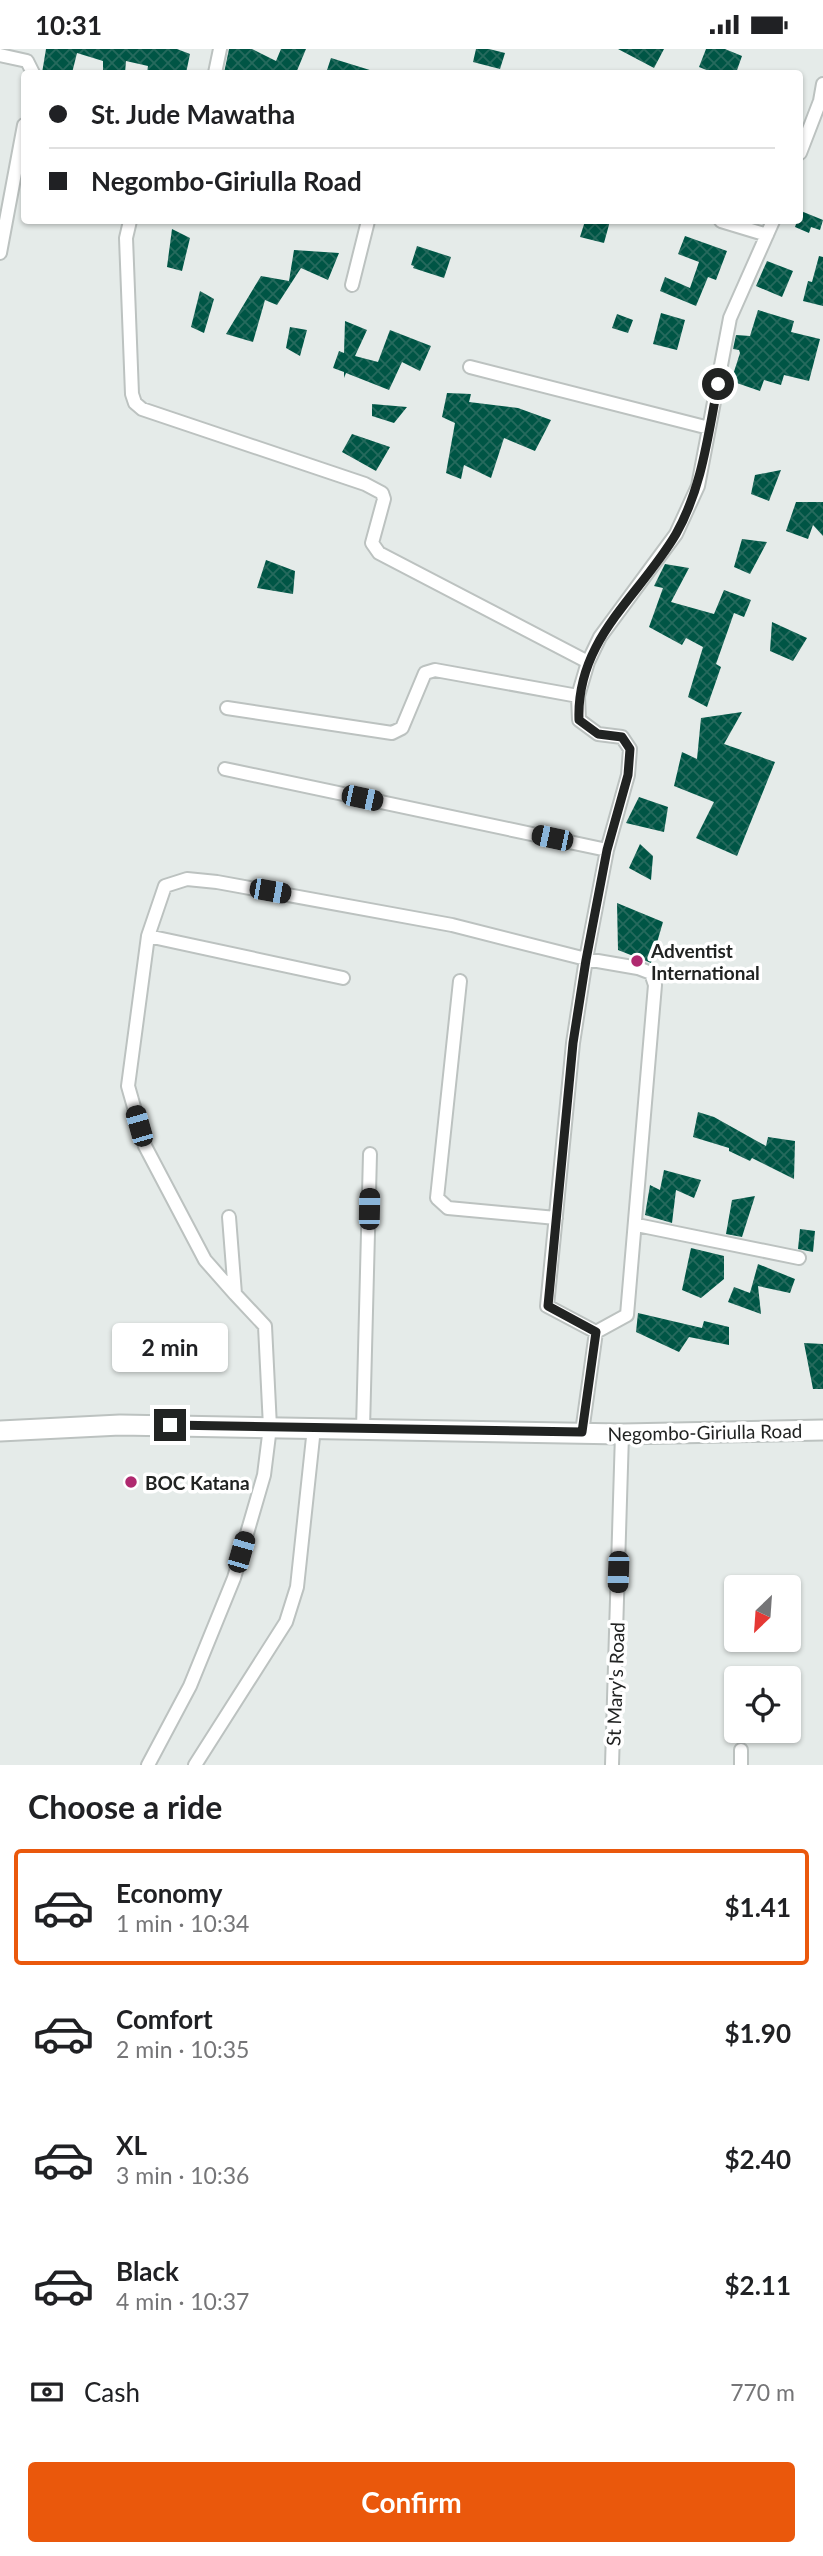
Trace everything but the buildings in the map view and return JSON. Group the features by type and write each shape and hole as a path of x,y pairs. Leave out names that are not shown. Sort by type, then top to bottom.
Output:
{"main road":[{"name":"Negombo-Giriulla Road","path":"0,1431 120,1425 622,1434 823,1430"}],"street":[{"path":"216,70 219,49"},
{"path":"0,55 27,61 32,70"},
{"path":"803,145 820,101 823,84"},
{"path":"0,253 21,141"},
{"path":"129,224 126,238 132,394 135,403 142,409 365,484 382,493 383,504 372,543 379,553 588,662"},
{"path":"352,285 367,224"},
{"path":"731,224 767,235"},
{"path":"596,1332 548,1306 573,1043 607,850 628,775 630,749 622,737 598,734 579,720 578,696 588,662 600,637 676,534 698,486 730,318 772,224"},
{"path":"470,367 709,428"},
{"path":"228,708 392,733 402,728 425,673 435,670 578,696"},
{"path":"225,769 607,850"},
{"path":"148,1765 190,1686 234,1578 264,1475 270,1427 265,1326 205,1260 145,1146 128,1086 148,936 165,885 187,879 217,882 452,925 586,960 638,968 651,973 655,985 628,1315 596,1332"},
{"path":"148,936 342,978"},
{"path":"460,981 437,1198 448,1208 556,1218"},
{"path":"363,1429 370,1154"},
{"path":"229,1217 235,1294"},
{"path":"636,1225 799,1258"},
{"path":"582,1432 596,1332"},
{"path":"195,1765 286,1622 297,1587 314,1428"},
{"name":"St Mary's Road","path":"612,1765 622,1434"},
{"path":"741,1750 741,1765"}],"place":[{"name":"Adventist International","path":"637,961"},
{"name":"BOC Katana","path":"131,1482"}],"route":[{"path":"170,1425 582,1432 596,1332 548,1306 573,1043 601,877 628,775 630,749 622,737 598,734 579,720 578,696 588,662 600,637 676,534 698,486 718,384"}]}
